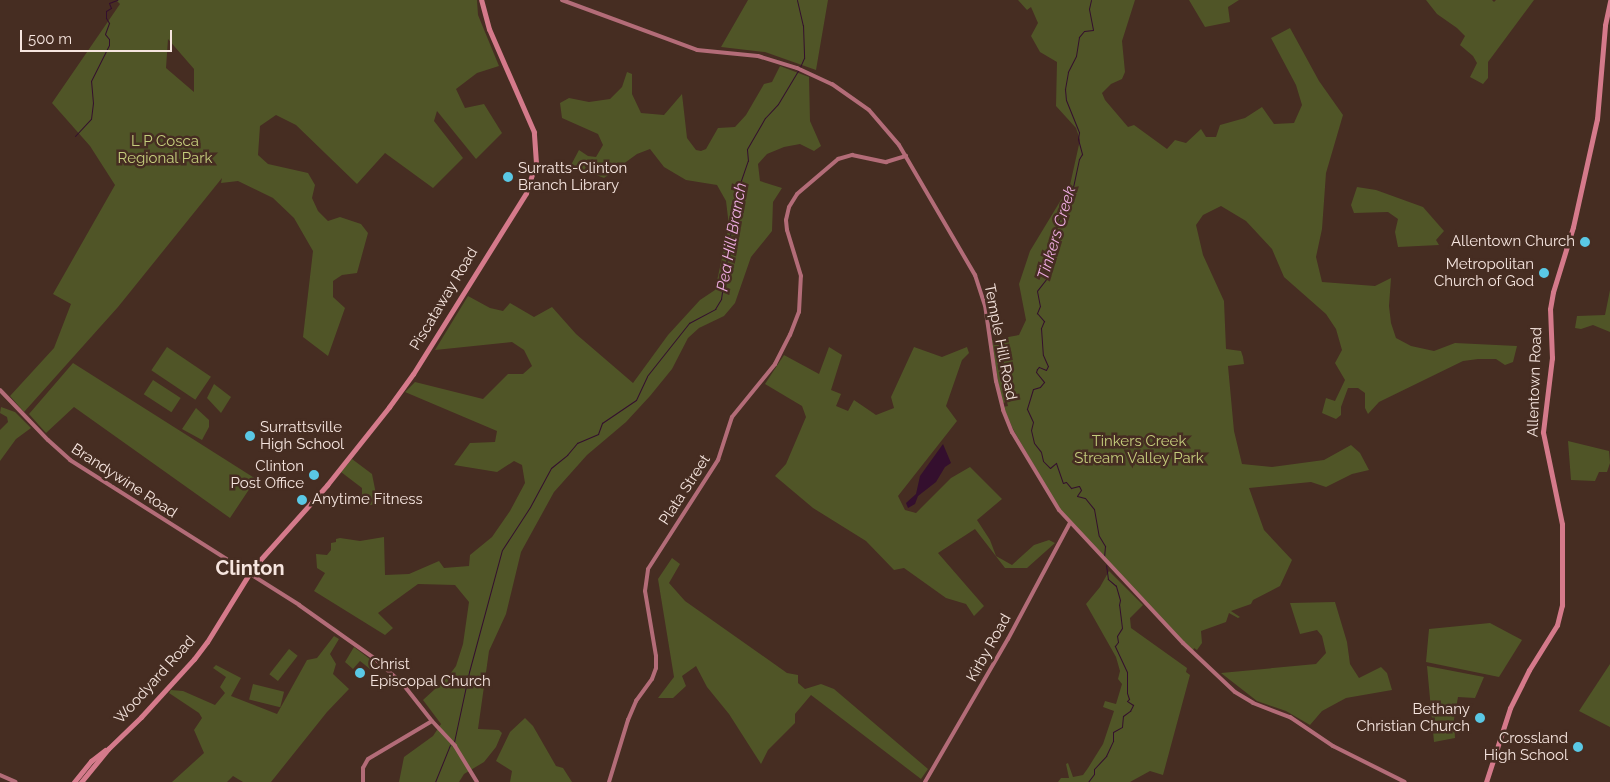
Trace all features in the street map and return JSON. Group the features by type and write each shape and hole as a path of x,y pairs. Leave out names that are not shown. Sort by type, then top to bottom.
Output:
{"main road":[{"name":"Piscataway Road","path":"249,575 268,549 327,485 403,388 530,184 536,158 534,132 489,29 481,0"},
{"name":"Temple Hill Road","path":"562,0 697,50 770,59 818,76 844,91 869,110 889,131 906,156 978,284 985,305 998,395 1008,423 1054,502 1070,523 1183,643 1236,692 1253,703 1290,717 1334,746 1404,782"},
{"name":"Allentown Road","path":"1486,782 1510,708 1529,671 1557,625 1561,611 1562,528 1543,433 1552,358 1550,309 1553,292 1571,232 1597,119 1605,25 1610,1"},
{"name":"Plata Street","path":"609,782 619,744 628,720 636,701 650,682 655,671 656,656 644,586 648,569 718,460 732,416 775,364 798,314 801,301 801,276 786,220 791,202 830,163 843,156 859,156 886,162 906,156"},
{"name":"Brandywine Road","path":"0,390 2,396 70,460 345,636 374,658 398,678 458,750 477,782"},
{"name":"Kirby Road","path":"925,782 1008,639 1070,523"},
{"name":"Woodyard Road","path":"81,782 108,749 194,660 249,575"},
{"path":"363,782 363,768 368,759 432,721"},
{"name":"Woodyard Road","path":"74,782 97,755 108,749"},
{"path":"0,775 16,782"}],"green space":[{"name":"L P Cosca Regional Park","path":"116,0 477,0 478,15 499,66 477,73 456,89 465,108 484,104 502,133 476,159 437,111 434,121 463,158 433,188 385,153 357,184 296,125 276,115 260,126 258,155 268,164 308,173 315,185 312,198 318,211 328,221 340,217 361,224 368,233 357,273 342,275 333,281 333,297 345,308 328,356 303,337 313,251 294,218 273,198 238,181 221,183 222,178 118,307 24,412 10,396 54,348 71,304 53,294 115,185 90,146 52,103 120,4","holes":["168,39 194,69 194,92 166,68"]},
{"path":"748,0 828,0 816,70 765,52 721,47"},
{"name":"Tinkers Creek Stream Valley Park","path":"1018,0 1135,0 1122,41 1125,72 1122,79 1111,84 1102,93 1105,100 1128,127 1134,125 1167,149 1175,140 1186,143 1201,129 1206,137 1216,137 1220,125 1245,118 1262,107 1274,124 1294,123 1302,105 1296,85 1271,38 1290,28 1319,81 1343,115 1326,173 1322,229 1316,257 1322,282 1375,286 1391,278 1389,306 1391,323 1396,338 1411,346 1434,351 1455,343 1517,346 1513,362 1505,365 1496,359 1463,361 1379,402 1368,414 1365,408 1365,393 1358,388 1348,388 1341,407 1341,415 1336,419 1322,413 1326,398 1335,401 1345,380 1335,363 1342,350 1336,329 1326,314 1284,277 1272,249 1246,221 1221,206 1203,215 1196,225 1203,255 1224,301 1226,349 1241,351 1243,357 1244,364 1228,366 1234,431 1242,464 1272,467 1324,460 1351,445 1360,453 1369,470 1352,474 1326,487 1311,482 1249,488 1264,530 1292,560 1280,586 1253,600 1251,604 1231,611 1240,617 1238,618 1229,613 1226,622 1201,631 1202,643 1197,650 1194,648 1193,651 1185,644 1059,508 1014,431 1003,407 1008,406 1007,402 1002,403 1000,395 992,340 1019,335 1026,320 1019,284 1030,251 1070,185 1080,140 1076,128 1056,106 1057,62 1040,52 1031,36 1038,23 1031,7 1027,10"},
{"path":"1189,0 1239,0 1228,7 1230,22 1205,27"},
{"path":"1426,0 1492,0 1494,2 1496,0 1534,0 1488,62 1488,78 1483,84 1470,77 1477,63 1473,56 1460,45 1465,36 1437,14"},
{"path":"780,66 809,77 810,121 821,146 814,151 800,144 784,147 767,154 758,164 760,181 782,188 773,202 772,231 751,257 735,303 724,316 699,328 688,338 672,369 650,396 626,422 587,455 554,492 521,552 506,614 489,651 478,729 499,730 502,733 496,747 484,762 464,774 459,782 399,782 404,757 433,736 441,724 423,700 447,678 456,666 463,644 469,602 455,585 418,584 378,613 393,628 385,635 314,591 325,573 317,568 316,554 327,555 331,550 331,543 336,542 336,539 340,538 360,541 384,537 385,575 409,574 439,561 444,568 469,566 470,555 492,537 510,511 525,483 522,465 514,461 497,472 454,465 470,443 495,442 497,431 405,392 415,382 483,399 508,374 523,374 532,366 524,350 512,342 435,350 468,296 490,308 503,311 510,303 534,317 552,307 576,334 633,383 668,335 700,300 715,290 729,226 726,201 717,185 686,180 664,167 650,149 637,154 604,178 571,165 579,150 588,156 596,157 603,145 598,134 562,118 560,103 569,98 589,102 610,99 622,87 627,72 632,74 632,94 641,113 664,115 682,94 687,138 696,150 701,151 706,149 718,128 735,127 746,115 764,84 772,82"},
{"path":"1357,187 1376,190 1423,207 1444,231 1436,240 1439,245 1398,247 1395,232 1398,219 1388,212 1354,213 1351,205"},
{"path":"1610,290 1610,332 1593,325 1581,329 1575,328 1577,316 1605,315"},
{"path":"167,347 211,377 195,400 151,370"},
{"path":"829,347 842,355 831,390 841,394 836,406 848,411 854,400 876,415 894,408 891,397 914,347 942,357 967,347 969,353 962,360 946,406 957,421 898,496 905,510 916,513 951,478 970,467 1002,499 977,520 990,540 996,556 1012,565 1034,545 1049,540 1055,543 1027,568 1005,568 975,529 938,553 984,606 974,616 966,604 946,598 904,568 894,570 866,541 813,508 775,476 786,464 806,417 802,406 765,384 784,355 819,374"},
{"path":"73,363 256,479 230,518 74,407 46,433 29,414"},
{"path":"153,380 181,398 171,412 144,394"},
{"path":"214,384 231,397 221,413 207,398"},
{"path":"1,407 15,412 31,428 16,439 0,461 0,430 8,422 7,417 0,413"},
{"path":"196,408 209,420 209,427 202,440 182,429"},
{"path":"1568,441 1609,451 1610,463 1607,472 1599,472 1595,481 1571,480"},
{"path":"352,459 372,474 378,504 362,506 362,488 341,472"},
{"path":"672,558 680,564 669,583 685,601 787,673 798,675 798,683 805,689 821,684 834,689 928,769 921,779 811,695 795,714 795,723 768,750 761,764 729,714 707,687 696,666 682,676 686,686 673,698 658,698 674,677 658,579"},
{"path":"1109,571 1143,605 1130,618 1131,628 1187,668 1186,672 1190,675 1163,775 1150,771 1130,782 1058,782 1061,778 1069,778 1066,764 1068,763 1073,777 1083,775 1088,768 1103,744 1114,711 1103,707 1105,701 1116,704 1122,684 1118,679 1120,671 1116,657 1086,604 1100,587"},
{"path":"1335,602 1347,642 1350,664 1359,678 1381,667 1387,673 1392,690 1346,698 1322,711 1310,725 1286,711 1257,701 1221,673 1316,664 1326,653 1322,636 1317,630 1300,634 1290,603"},
{"path":"1490,623 1522,640 1499,677 1426,662 1429,629"},
{"path":"334,636 339,639 330,654 336,664 333,674 349,689 327,712 271,782 243,782 233,776 227,782 172,782 204,753 194,730 202,718 199,713 169,693 171,690 183,691 215,705 225,693 220,687 226,677 213,668 216,665 241,678 231,696 277,714 307,660 317,658"},
{"path":"354,647 375,663 370,669 360,661 353,669 345,662"},
{"path":"289,649 298,656 278,681 269,674"},
{"path":"1610,664 1610,727 1579,711"},
{"path":"1427,666 1484,677 1475,698 1458,697 1454,719 1455,738 1434,742"},
{"path":"253,684 284,692 280,707 249,700"},
{"path":"525,718 533,726 556,766 563,768 572,782 510,782 512,771 496,761 510,732"}],"shaded area":[{"path":"943,444 951,463 945,467 936,482 918,496 915,504 908,508 906,503 916,494 920,476"}],"waterway":[{"path":"75,136 91,119 93,103 91,81 109,45 109,39 105,34 109,23 106,18 106,11 111,8 109,3 117,0"},
{"name":"Pea Hill Branch","path":"797,0 803,25 804,58 800,67"},
{"name":"Tinkers Creek","path":"1091,0 1089,9 1093,30 1084,31 1079,37 1076,56 1068,72 1065,89 1066,100 1079,132 1078,139 1082,154 1079,159 1073,187 1057,225 1048,264 1044,271 1047,278 1037,291 1040,306 1037,313 1044,321 1041,328 1043,355 1048,366 1046,370 1039,367 1037,369 1036,372 1044,382 1040,387 1033,389 1027,409 1033,422 1031,430 1034,443 1041,452 1043,461 1050,468 1056,463 1063,483 1066,482 1071,488 1079,486 1081,490 1077,496 1085,498 1094,509 1099,536 1105,546 1104,557"},
{"name":"Pea Hill Branch","path":"454,742 469,672 502,550 530,507 551,468 567,455 577,443 598,434 602,423 636,400 647,376 689,323 715,309 721,299 736,195 748,161 747,149 765,118 778,104 798,71"},
{"name":"Tinkers Creek","path":"1088,782 1094,774 1094,769 1106,756 1113,741 1113,732 1122,727 1123,716 1130,711 1133,705 1127,701 1129,699 1127,693 1127,672 1115,646 1118,642 1117,636 1122,628 1120,600 1116,586 1108,579 1106,565"},
{"name":"Pea Hill Branch","path":"435,782 450,745"}],"place":[{"name":"Surratts-Clinton Branch Library","path":"508,177"},
{"name":"Allentown Church","path":"1585,242"},
{"name":"Metropolitan Church of God","path":"1544,273"},
{"name":"Surrattsville High School","path":"250,436"},
{"name":"Clinton Post Office","path":"314,475"},
{"name":"Anytime Fitness","path":"302,500"},
{"name":"Christ Episcopal Church","path":"360,673"},
{"name":"Bethany Christian Church","path":"1480,718"},
{"name":"Crossland High School","path":"1578,747"}],"district":[{"name":"Clinton","path":"250,568"}]}
